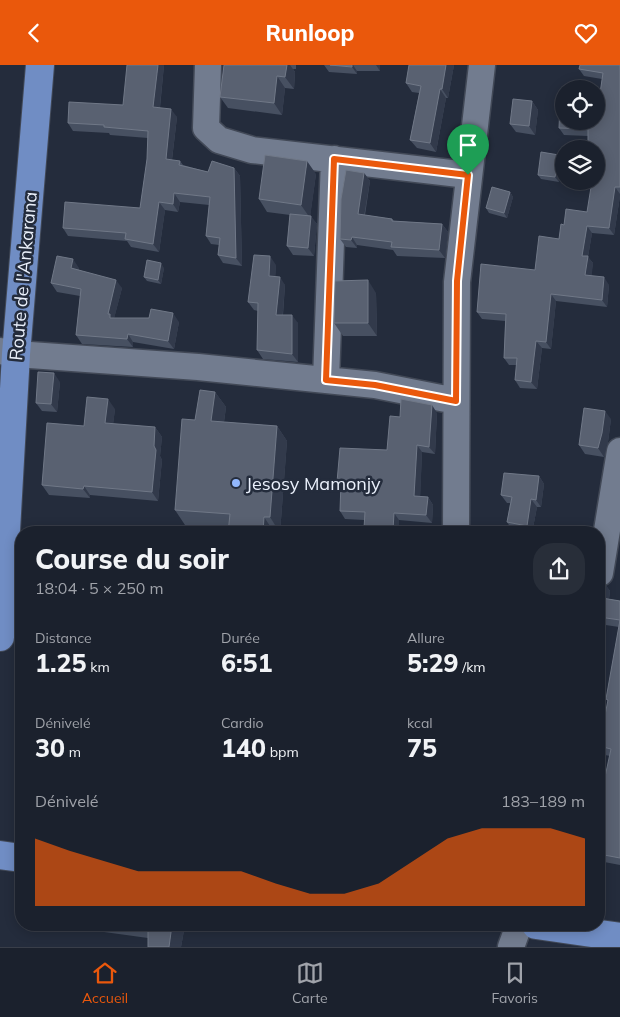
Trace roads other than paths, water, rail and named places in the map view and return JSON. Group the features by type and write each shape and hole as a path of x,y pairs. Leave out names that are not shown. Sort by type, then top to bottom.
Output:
{"main road":[{"name":"Route de l'Ankarana","path":"0,637 8,353 40,65"},
{"path":"0,855 15,857"},
{"path":"578,931 620,937"}],"street":[{"path":"208,65 206,128 219,141 252,150 468,175"},
{"path":"456,526 457,281 482,65"},
{"path":"326,380 334,159"},
{"path":"8,353 198,367 375,385 456,401"},
{"path":"606,574 620,451"},
{"path":"511,947 517,931"}],"place":[{"name":"Jesosy Mamonjy","path":"236,483"}]}
